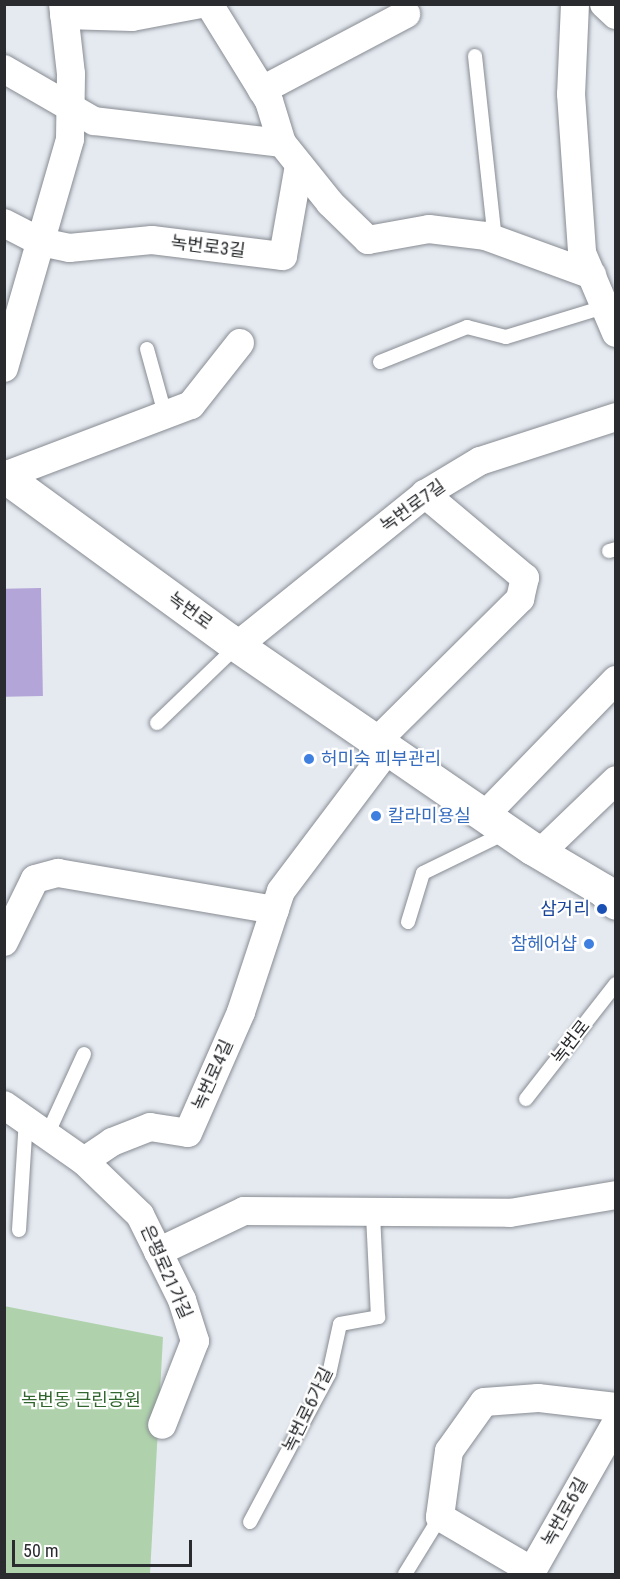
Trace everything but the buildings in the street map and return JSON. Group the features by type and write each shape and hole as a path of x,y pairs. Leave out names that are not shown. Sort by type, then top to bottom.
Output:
{"street":[{"path":"4,368 70,139 64,10 132,17 201,4"},
{"path":"209,4 262,90 291,154 368,240 429,229 495,239 602,288"},
{"path":"575,4 571,94 582,253 602,288 615,333"},
{"path":"604,4 615,15"},
{"path":"262,90 406,14"},
{"path":"4,69 70,110 94,121 291,154"},
{"name":"녹번로3길","path":"40,242 69,248 152,240 283,256 291,154"},
{"path":"4,223 40,242"},
{"name":"녹번로","path":"4,476 190,405 240,343"},
{"name":"녹번로7길","path":"238,645 425,494 480,461 615,417"},
{"name":"녹번로","path":"4,476 238,645 540,853 603,890 615,903"},
{"path":"383,745 520,599 525,578 425,494"},
{"path":"497,823 615,680"},
{"name":"녹번로4길","path":"84,1161 112,1142 150,1127 188,1133 241,1012 281,891 383,745"},
{"path":"540,853 615,780"},
{"path":"4,942 35,879 58,873 275,910"},
{"name":"은평로21가길","path":"26,1120 84,1161 140,1215 182,1300 195,1341 162,1425"},
{"path":"158,1252 244,1211 373,1214 510,1213 615,1195"},
{"path":"440,1517 448,1451 484,1402 538,1398 615,1407"},
{"name":"녹번로6길","path":"440,1517 534,1573 615,1423"}],"lane":[{"path":"475,56 495,239"},
{"path":"380,362 467,327 506,337 602,288"},
{"path":"147,349 165,414"},
{"path":"158,723 238,645"},
{"path":"408,922 423,873 497,823"},
{"name":"녹번로","path":"526,1099 615,984"},
{"path":"19,1230 26,1120 84,1054"},
{"name":"녹번로6가길","path":"250,1522 329,1374 340,1324 378,1317 373,1214"},
{"path":"405,1575 440,1517"}],"green space":[{"name":"녹번동 근린공원","path":"4,1306 163,1337 150,1574 5,1574"}],"place":[{"name":"허미숙 피부관리","path":"309,759"},
{"name":"칼라미용실","path":"376,816"},
{"name":"삼거리","path":"602,909"},
{"name":"참헤어샵","path":"589,944"}]}
